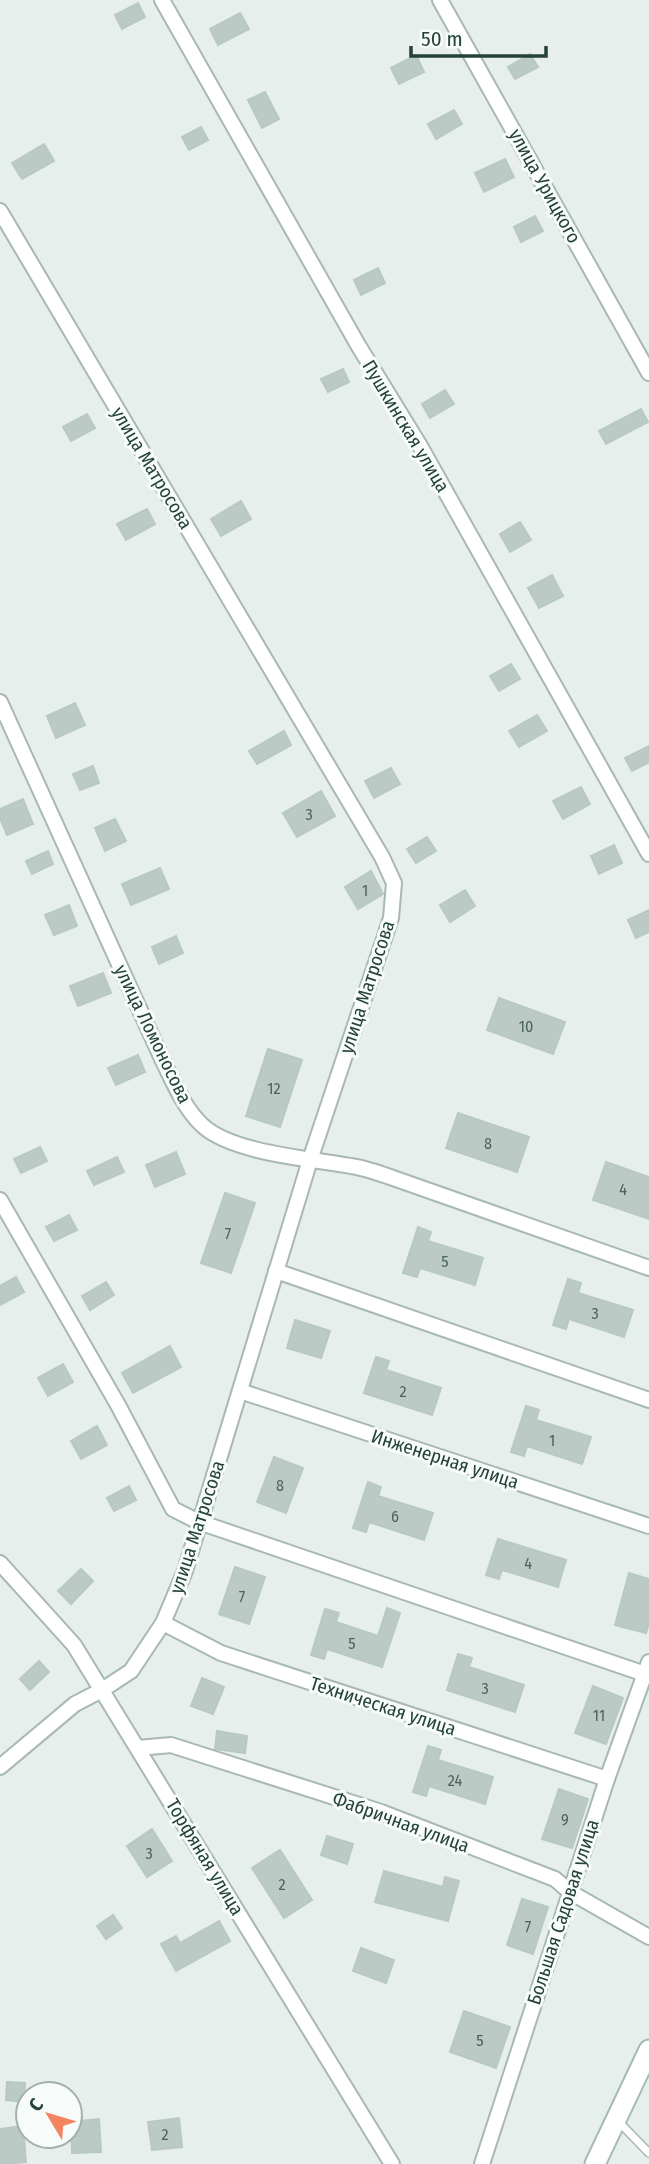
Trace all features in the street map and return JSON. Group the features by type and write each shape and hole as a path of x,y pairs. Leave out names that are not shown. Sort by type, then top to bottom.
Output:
{"main road":[{"path":"595,2164 649,2050"}],"street":[{"name":"Пушкинская улица","path":"162,0 358,345 420,446 649,854"},
{"name":"улица Урицкого","path":"440,0 649,373"},
{"name":"улица Матросова","path":"0,211 382,857 394,883 391,918 310,1160 185,1571 163,1623 131,1671 75,1704 0,1768"},
{"name":"улица Ломоносова","path":"0,702 182,1100 203,1126 234,1144 354,1166 393,1178 649,1268"},
{"path":"0,1200 118,1405 173,1508 199,1522 647,1668"},
{"path":"276,1271 649,1400"},
{"name":"Инженерная улица","path":"240,1391 649,1526"},
{"name":"Торфяная улица","path":"0,1563 74,1645 392,2164"},
{"name":"Техническая улица","path":"163,1623 221,1653 607,1779"},
{"name":"Большая Садовая улица","path":"482,2164 607,1779 647,1668"},
{"name":"Фабричная улица","path":"138,1748 171,1745 381,1812 555,1879 570,1892 649,1937"}],"lane":[{"path":"616,2119 649,2152"}],"building":[{"path":"138,3 145,17 122,29 115,15"},
{"path":"240,13 249,29 218,45 210,29"},
{"path":"530,54 538,67 515,79 508,67"},
{"path":"416,55 424,72 399,84 391,68"},
{"path":"265,92 279,119 262,128 248,100"},
{"path":"454,110 462,124 436,139 428,124"},
{"path":"201,127 208,140 189,150 182,137"},
{"path":"44,144 54,161 22,179 12,163"},
{"path":"505,159 514,177 484,192 475,173"},
{"path":"535,216 543,231 521,242 514,227"},
{"path":"378,268 385,283 361,295 354,280"},
{"path":"343,369 349,382 328,392 321,379"},
{"path":"445,390 454,404 430,418 422,404"},
{"path":"641,409 648,422 606,444 599,431"},
{"path":"87,414 95,428 71,441 63,427"},
{"path":"241,501 251,519 221,536 211,519"},
{"path":"147,509 155,524 126,540 117,524"},
{"path":"520,522 531,540 510,552 500,534"},
{"path":"552,575 563,596 539,608 528,588"},
{"path":"511,664 520,679 499,691 490,676"},
{"path":"75,703 85,725 56,738 47,716"},
{"path":"537,715 547,731 519,747 509,731"},
{"path":"284,731 291,745 257,764 249,751"},
{"path":"649,746 649,762 632,771 625,758"},
{"path":"93,766 99,783 80,790 73,774"},
{"path":"391,768 400,784 374,798 365,781"},
{"path":"581,787 590,804 563,819 553,801"},
{"path":"321,791 335,816 297,837 283,813"},
{"path":"23,799 33,824 7,835 0,818 0,809"},
{"path":"115,819 126,841 105,851 95,828"},
{"path":"427,837 436,851 416,863 407,849"},
{"path":"614,845 622,863 599,874 591,856"},
{"path":"48,851 53,864 32,874 26,861"},
{"path":"160,868 169,889 131,905 122,884"},
{"path":"371,871 383,894 358,909 345,887"},
{"path":"465,890 475,906 450,922 440,905"},
{"path":"69,905 77,926 54,935 45,915"},
{"path":"649,910 649,932 636,938 628,920"},
{"path":"176,936 183,953 159,964 152,947"},
{"path":"103,973 111,993 78,1006 70,986"},
{"path":"499,998 565,1022 553,1054 487,1030"},
{"path":"268,1049 302,1060 280,1127 246,1116"},
{"path":"138,1055 145,1072 116,1085 108,1068"},
{"path":"458,1113 529,1137 517,1172 446,1148"},
{"path":"40,1147 47,1161 21,1173 14,1159"},
{"path":"176,1152 185,1174 155,1187 146,1165"},
{"path":"117,1157 124,1172 94,1185 87,1171"},
{"path":"606,1162 649,1177 649,1219 593,1200"},
{"path":"225,1193 255,1203 231,1273 201,1263"},
{"path":"69,1215 77,1230 54,1241 46,1227"},
{"path":"418,1227 431,1232 428,1241 483,1258 475,1285 420,1268 417,1277 403,1273"},
{"path":"16,1277 24,1292 0,1305 0,1286"},
{"path":"568,1279 581,1283 578,1293 633,1310 624,1337 569,1319 566,1329 553,1325"},
{"path":"106,1282 114,1295 90,1310 82,1296"},
{"path":"295,1320 330,1331 321,1358 287,1348"},
{"path":"170,1346 181,1367 133,1393 122,1373"},
{"path":"376,1357 389,1361 386,1370 441,1388 432,1415 364,1393"},
{"path":"63,1364 73,1382 48,1396 38,1378"},
{"path":"526,1406 539,1410 536,1420 591,1437 582,1464 527,1446 524,1456 511,1452"},
{"path":"97,1426 107,1445 81,1459 71,1441"},
{"path":"274,1457 303,1468 286,1513 257,1502"},
{"path":"368,1482 381,1487 378,1496 433,1513 424,1540 369,1522 366,1532 353,1528"},
{"path":"129,1486 136,1500 114,1511 107,1498"},
{"path":"498,1539 566,1560 558,1587 502,1570 499,1579 486,1575"},
{"path":"235,1567 265,1577 249,1624 219,1614"},
{"path":"81,1569 93,1581 71,1604 58,1591"},
{"path":"629,1573 649,1579 649,1622 646,1633 615,1625"},
{"path":"387,1608 400,1613 382,1667 327,1649 324,1659 311,1655 325,1609 339,1613 336,1622 378,1636"},
{"path":"458,1654 472,1658 469,1667 524,1685 515,1712 447,1690"},
{"path":"39,1661 49,1672 30,1690 20,1679"},
{"path":"202,1678 224,1687 213,1714 191,1706"},
{"path":"593,1686 623,1698 606,1744 575,1733"},
{"path":"217,1731 247,1736 245,1753 215,1749"},
{"path":"428,1746 441,1750 438,1760 493,1777 485,1804 429,1786 426,1796 413,1792"},
{"path":"559,1789 588,1799 572,1848 542,1839"},
{"path":"152,1829 172,1861 147,1877 127,1846"},
{"path":"327,1836 353,1844 347,1864 321,1855"},
{"path":"280,1850 312,1900 284,1918 252,1868"},
{"path":"384,1871 443,1887 445,1877 459,1881 448,1921 375,1902"},
{"path":"522,1899 548,1907 533,1954 507,1945"},
{"path":"113,1915 122,1928 106,1939 97,1926"},
{"path":"219,1921 230,1941 176,1971 161,1944 176,1936 180,1943"},
{"path":"361,1948 394,1960 386,1983 353,1971"},
{"path":"464,2011 510,2027 496,2068 450,2052"},
{"path":"7,2082 14,2082 14,2101 6,2100"},
{"path":"179,2118 182,2147 152,2150 148,2122"},
{"path":"99,2119 101,2152 72,2153 72,2150 84,2150 84,2121"},
{"path":"14,2127 14,2150 25,2150 26,2162 0,2164 0,2129"}]}
